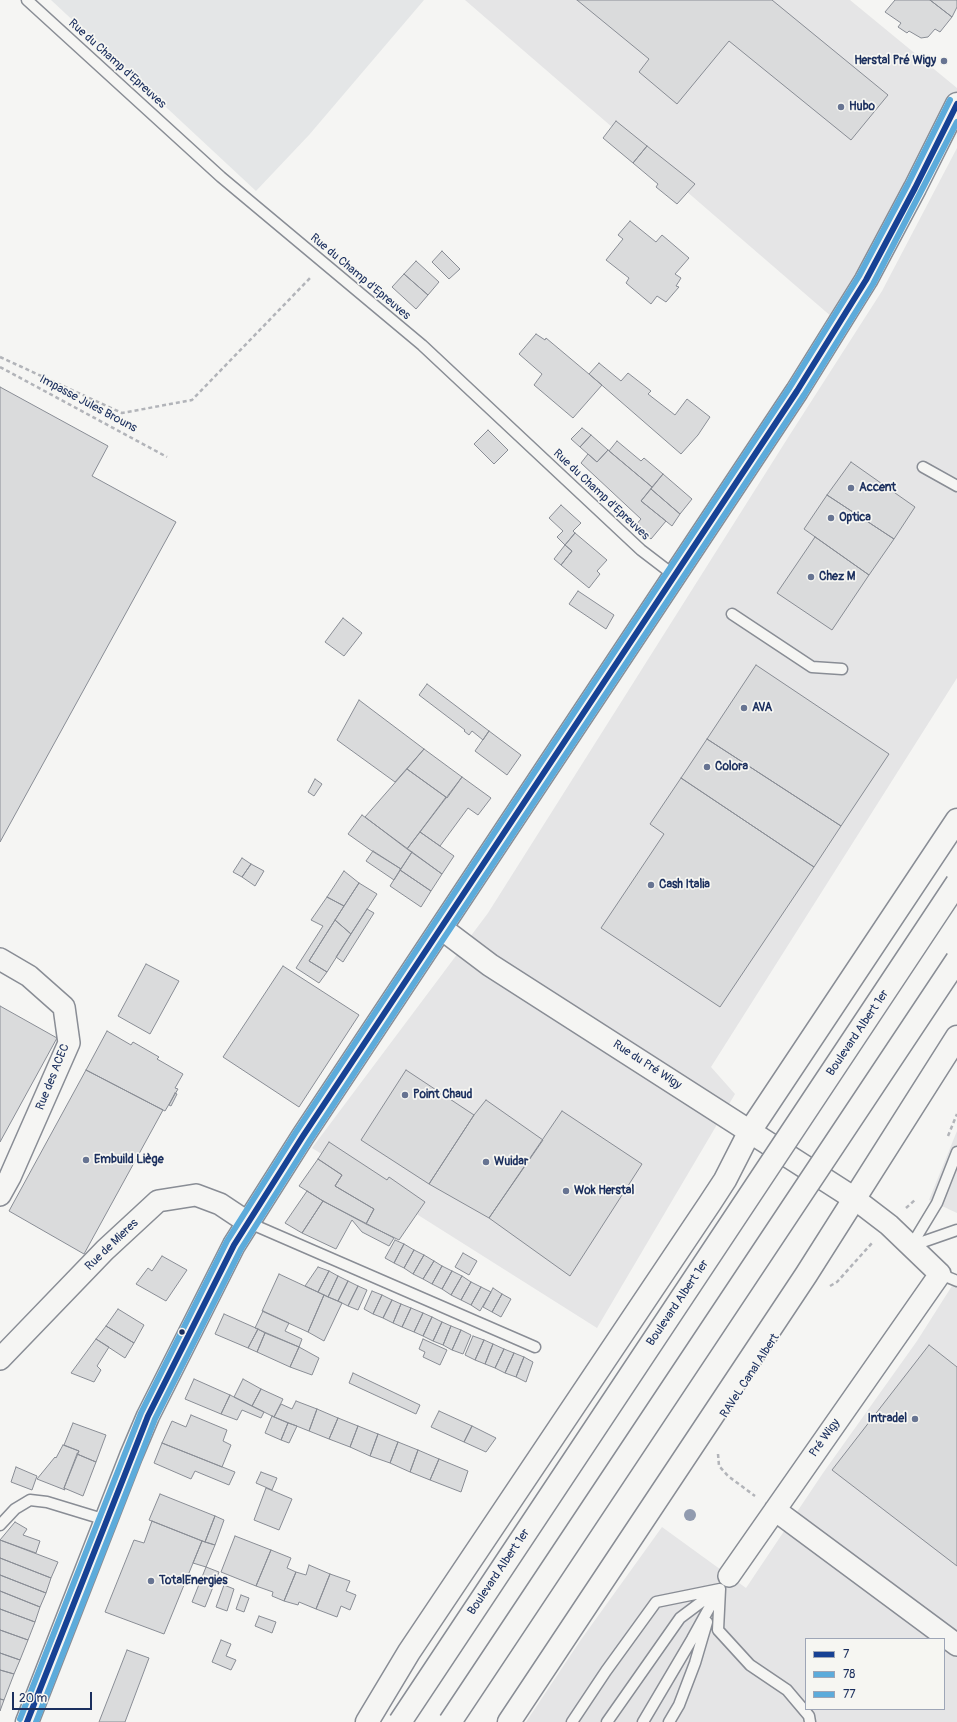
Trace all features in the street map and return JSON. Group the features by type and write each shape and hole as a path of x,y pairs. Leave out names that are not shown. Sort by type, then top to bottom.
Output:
{"main road":[{"path":"27,1722 131,1456 155,1401 223,1264 247,1222 797,392 840,324 898,221 957,104"},
{"path":"367,1722 409,1652 710,1203 728,1174 750,1131 957,820"},
{"name":"Boulevard Albert 1er","path":"400,1722 957,883"},
{"name":"Rue du Pré Wigy","path":"441,928 496,969 855,1199"},
{"path":"450,1722 957,960"},
{"path":"509,1722 855,1199 957,1037"}],"street":[{"name":"Rue des ACEC","path":"0,959 29,976 64,1007 70,1043 10,1177 0,1195"},
{"name":"Rue de Mieres","path":"0,1359 106,1250 158,1201 196,1195 220,1204 247,1222"},
{"name":"Pré Wigy","path":"774,1510 949,1277 911,1246 889,1225 855,1199"},
{"path":"724,1582 774,1510 957,1645"}],"lane":[{"name":"Rue du Champ d'Epreuves","path":"27,0 221,177 422,345 641,550 675,576"},
{"path":"922,467 957,486"},
{"path":"732,614 812,667 842,669"},
{"path":"911,1246 937,1203 957,1152"},
{"path":"247,1222 535,1347"},
{"path":"911,1246 957,1230"},
{"path":"0,1525 15,1509 30,1500 47,1502 106,1520"},
{"path":"572,1722 606,1671 656,1602 724,1582"},
{"path":"607,1722 680,1618 724,1582"},
{"path":"643,1722 724,1582"},
{"path":"668,1722 682,1698 724,1582"},
{"path":"724,1582 718,1630 750,1665 787,1690 809,1716 810,1722"}],"path":[{"path":"0,357 122,413 192,400 324,264"},
{"name":"Impasse Jules Brouns","path":"0,367 167,457"},
{"path":"825,1289 837,1282 862,1253"},
{"path":"718,1449 718,1466 728,1476 774,1510"}],"shaded area":[{"path":"51,0 424,0 309,135 256,191"},
{"path":"465,0 850,0 957,88 957,103 840,324"},
{"path":"957,148 957,678 711,1067 735,1094 597,1328 312,1148 488,913 882,291"},
{"path":"957,1131 957,1213 929,1200"},
{"path":"957,1278 957,1722 526,1722 580,1641 662,1527 746,1588 823,1473 917,1341"}],"building":[{"path":"577,0 772,0 888,95 851,140 729,41 677,104 639,72 649,59"},
{"path":"895,0 930,0 952,17 940,32 935,29 928,37 921,38 909,31 907,33 898,27 901,23 885,12"},
{"path":"930,0 957,0 957,7 952,17"},
{"path":"616,121 647,146 633,163 603,138"},
{"path":"647,146 695,184 677,204 656,187 658,184 633,163"},
{"path":"630,221 656,242 662,235 689,258 675,274 681,278 676,286 679,287 666,302 657,296 651,304 626,283 629,278 606,260 623,239 618,235"},
{"path":"442,251 460,269 449,279 432,262"},
{"path":"416,261 439,282 428,295 404,274"},
{"path":"404,274 428,295 416,309 392,287"},
{"path":"536,334 545,340 546,338 602,385 573,418 534,385 542,374 519,354"},
{"path":"599,363 621,381 628,373 651,391 648,394 675,415 687,399 710,417 698,435 681,454 589,374"},
{"path":"0,387 108,446 92,476 176,522 0,842"},
{"path":"582,428 591,435 580,447 571,439"},
{"path":"488,430 508,450 494,464 474,444"},
{"path":"591,435 608,450 597,462 580,447"},
{"path":"617,441 641,461 644,458 663,474 652,487 609,451"},
{"path":"608,450 652,487 641,501 666,521 651,539 635,526 641,519 581,463 588,454 597,462"},
{"path":"851,462 915,507 894,539 827,495"},
{"path":"663,474 692,499 680,514 651,489"},
{"path":"651,489 680,514 672,526 641,501"},
{"path":"827,495 894,539 869,575 804,529"},
{"path":"561,505 581,523 573,531 575,533 565,545 557,537 563,531 549,518"},
{"path":"575,533 607,560 597,571 600,574 589,588 561,565 572,551 565,545"},
{"path":"815,537 869,575 832,630 777,593"},
{"path":"565,545 572,551 561,565 554,559"},
{"path":"578,591 614,615 606,629 569,604"},
{"path":"343,618 362,633 344,656 325,642"},
{"path":"756,665 889,754 841,826 707,739"},
{"path":"427,684 489,731 483,740 472,731 469,735 464,731 465,730 419,695"},
{"path":"359,700 424,749 395,782 337,740"},
{"path":"489,731 521,755 507,775 475,751"},
{"path":"707,739 841,826 814,867 681,778"},
{"path":"424,749 462,777 447,798 407,769"},
{"path":"407,769 446,797 407,849 365,817"},
{"path":"462,777 491,798 478,815 468,808 440,846 420,832"},
{"path":"681,778 814,867 720,1007 601,928 664,834 650,824"},
{"path":"315,779 322,784 314,796 308,792"},
{"path":"362,815 412,852 401,869 348,834"},
{"path":"420,832 454,856 442,874 407,849"},
{"path":"373,851 401,869 394,880 366,861"},
{"path":"412,852 442,874 431,891 400,870"},
{"path":"242,858 251,864 242,877 233,872"},
{"path":"251,864 264,871 255,886 242,877"},
{"path":"400,870 431,891 421,907 390,886"},
{"path":"344,871 359,883 344,906 327,897"},
{"path":"359,883 377,894 351,934 335,920"},
{"path":"327,897 344,906 309,961 327,972 319,983 296,968 323,926 311,920"},
{"path":"367,909 374,913 343,962 336,957"},
{"path":"335,920 351,934 327,972 309,961"},
{"path":"146,964 179,981 150,1034 118,1016"},
{"path":"283,966 359,1015 299,1107 223,1057"},
{"path":"0,1006 57,1038 0,1142"},
{"path":"107,1031 131,1045 133,1042 159,1057 157,1059 183,1074 175,1088 178,1089 165,1111 86,1070"},
{"name":"Embuild Liège","path":"86,1070 163,1110 84,1254 9,1211"},
{"path":"406,1070 474,1115 429,1184 361,1140"},
{"path":"175,1093 177,1094 171,1106 169,1105"},
{"name":"Wuidar","path":"486,1100 543,1140 489,1218 429,1184 474,1115"},
{"name":"Wok Herstal","path":"562,1111 642,1164 570,1276 489,1218"},
{"path":"329,1142 387,1180 389,1177 425,1202 399,1240 366,1224 374,1209 335,1186 342,1175 318,1159"},
{"path":"318,1159 342,1175 335,1186 374,1209 366,1224 323,1201 299,1186"},
{"path":"307,1191 323,1201 302,1233 285,1223"},
{"path":"323,1201 394,1238 389,1246 362,1232 352,1220 336,1249 302,1233"},
{"path":"395,1240 404,1244 394,1263 385,1258"},
{"path":"404,1244 414,1250 404,1268 394,1263"},
{"path":"414,1250 424,1255 413,1274 404,1268"},
{"path":"463,1253 477,1261 469,1275 455,1267"},
{"path":"424,1255 434,1261 423,1279 413,1274"},
{"path":"162,1256 187,1270 166,1301 136,1284 148,1268 152,1271"},
{"path":"434,1261 442,1266 432,1284 423,1279"},
{"path":"442,1266 452,1271 442,1289 432,1284"},
{"path":"318,1267 329,1271 318,1292 305,1286"},
{"path":"329,1271 338,1276 328,1297 318,1292"},
{"path":"452,1271 462,1276 451,1295 442,1289"},
{"path":"279,1274 324,1295 308,1332 262,1311"},
{"path":"338,1276 348,1281 338,1301 328,1297"},
{"path":"462,1276 471,1282 461,1300 451,1295"},
{"path":"348,1281 358,1286 348,1306 338,1301"},
{"path":"471,1282 481,1287 471,1305 461,1300"},
{"path":"358,1286 367,1290 358,1310 348,1306"},
{"path":"481,1287 491,1292 480,1311 471,1305"},
{"path":"493,1288 502,1294 492,1312 483,1307"},
{"path":"372,1291 382,1295 373,1314 364,1309"},
{"path":"502,1294 511,1299 501,1317 492,1312"},
{"path":"324,1295 342,1303 324,1341 308,1332"},
{"path":"382,1295 392,1300 383,1318 373,1314"},
{"path":"392,1300 401,1304 393,1323 383,1318"},
{"path":"401,1304 411,1308 402,1327 393,1323"},
{"path":"411,1308 423,1313 414,1332 402,1327"},
{"path":"118,1309 144,1325 134,1343 106,1326"},
{"path":"263,1311 289,1323 285,1331 302,1339 299,1347 255,1328"},
{"path":"423,1313 432,1317 423,1336 414,1332"},
{"path":"224,1314 258,1329 248,1348 215,1334"},
{"path":"432,1317 442,1322 433,1341 423,1336"},
{"path":"442,1322 451,1326 443,1345 433,1341"},
{"path":"106,1326 134,1343 125,1358 96,1339"},
{"path":"451,1326 461,1330 452,1350 443,1345"},
{"path":"258,1329 265,1333 257,1352 248,1348"},
{"path":"461,1330 471,1335 463,1354 452,1350"},
{"path":"265,1333 299,1347 290,1367 257,1352"},
{"path":"473,1336 484,1340 475,1360 465,1355"},
{"path":"96,1339 109,1347 97,1366 101,1370 94,1382 71,1373"},
{"path":"423,1339 447,1350 440,1365 423,1357 425,1352 419,1349"},
{"path":"484,1340 493,1344 485,1364 475,1360"},
{"path":"493,1344 504,1349 495,1368 485,1364"},
{"name":"Intradel","path":"929,1345 957,1367 957,1566 832,1470"},
{"path":"299,1347 319,1358 312,1375 290,1367"},
{"path":"504,1349 514,1353 505,1373 495,1368"},
{"path":"514,1353 524,1357 516,1377 505,1373"},
{"path":"524,1357 533,1362 526,1382 516,1377"},
{"path":"353,1373 420,1405 416,1414 349,1383"},
{"path":"194,1379 230,1395 221,1414 185,1399"},
{"path":"243,1379 261,1389 252,1406 234,1397"},
{"path":"261,1389 283,1399 274,1417 252,1406"},
{"path":"230,1395 264,1412 261,1418 242,1410 237,1420 221,1414"},
{"path":"296,1401 317,1409 309,1431 274,1417 281,1404 292,1409"},
{"path":"317,1409 338,1418 329,1439 309,1431"},
{"path":"439,1411 472,1426 464,1442 431,1427"},
{"path":"191,1415 227,1430 223,1441 231,1445 222,1467 162,1443 172,1421 186,1427"},
{"path":"272,1416 288,1423 281,1440 265,1433"},
{"path":"338,1418 358,1426 350,1447 329,1439"},
{"path":"73,1423 106,1435 96,1462 77,1454 79,1451 64,1445"},
{"path":"288,1423 297,1426 289,1443 281,1440"},
{"path":"358,1426 378,1434 370,1456 350,1447"},
{"path":"472,1426 496,1438 486,1452 464,1442"},
{"path":"378,1434 398,1442 390,1463 370,1456"},
{"path":"398,1442 418,1450 410,1472 390,1463"},
{"path":"162,1443 235,1472 229,1485 195,1471 191,1479 154,1463"},
{"path":"63,1445 79,1451 64,1488 65,1490 37,1479 55,1457 56,1458"},
{"path":"418,1450 439,1459 430,1480 410,1472"},
{"path":"77,1454 96,1462 83,1496 64,1488"},
{"path":"439,1459 468,1471 461,1492 430,1480"},
{"path":"16,1467 37,1476 32,1490 11,1482"},
{"path":"261,1472 277,1478 272,1490 256,1483"},
{"path":"266,1488 292,1499 279,1530 254,1520"},
{"path":"160,1494 215,1516 205,1542 149,1520"},
{"path":"215,1516 224,1520 215,1545 205,1542"},
{"path":"152,1521 202,1541 164,1634 105,1612 134,1540 144,1543"},
{"path":"15,1522 27,1529 23,1535 40,1541 36,1553 0,1540"},
{"path":"235,1536 271,1550 256,1586 221,1572"},
{"path":"0,1540 58,1562 51,1578 0,1558"},
{"path":"202,1541 215,1545 206,1567 193,1563"},
{"path":"271,1550 291,1558 287,1568 296,1572 284,1601 272,1596 273,1592 256,1586"},
{"path":"0,1558 51,1578 46,1593 0,1575"},
{"path":"309,1565 330,1574 316,1609 299,1602 298,1605 284,1601 296,1572 306,1575"},
{"path":"206,1567 219,1572 205,1607 192,1602"},
{"path":"330,1574 350,1581 346,1591 356,1595 350,1610 341,1606 337,1617 316,1609"},
{"path":"0,1575 46,1593 40,1607 0,1591"},
{"path":"224,1585 234,1589 227,1611 216,1607"},
{"path":"0,1591 40,1607 35,1622 0,1609"},
{"path":"241,1595 249,1598 244,1612 236,1609"},
{"path":"0,1609 35,1622 28,1640 0,1630"},
{"path":"259,1616 276,1622 272,1633 255,1626"},
{"path":"0,1630 28,1640 20,1660 0,1653"},
{"path":"221,1640 231,1644 226,1656 236,1660 231,1670 212,1662"},
{"path":"127,1650 149,1658 125,1722 99,1722"},
{"path":"0,1653 20,1660 14,1674 0,1670"},
{"path":"0,1670 14,1674 4,1700 0,1699"},
{"path":"0,1699 4,1700 0,1711"}],"transit line":[{"name":"77","path":"20,1719 141,1413 227,1241 296,1132 790,387 859,276 908,184 950,100"},
{"name":"7","path":"27,1722 148,1416 234,1245 303,1136 797,391 866,280 915,188 957,104"},
{"name":"78","path":"36,1722 155,1419 241,1249 310,1140 804,395 873,284 957,122"}],"place":[{"name":"Herstal Pré Wigy","path":"944,61"},
{"name":"Hubo","path":"841,107"},
{"name":"Accent","path":"851,488"},
{"name":"Optica","path":"831,518"},
{"name":"Chez M","path":"811,577"},
{"name":"AVA","path":"744,708"},
{"name":"Colora","path":"707,767"},
{"name":"Cash Italia","path":"651,885"},
{"name":"Point Chaud","path":"405,1095"},
{"name":"Embuild Liège","path":"86,1160"},
{"name":"Wuidar","path":"486,1162"},
{"name":"Wok Herstal","path":"566,1191"},
{"name":"Intradel","path":"915,1419"},
{"name":"TotalEnergies","path":"151,1581"}]}
